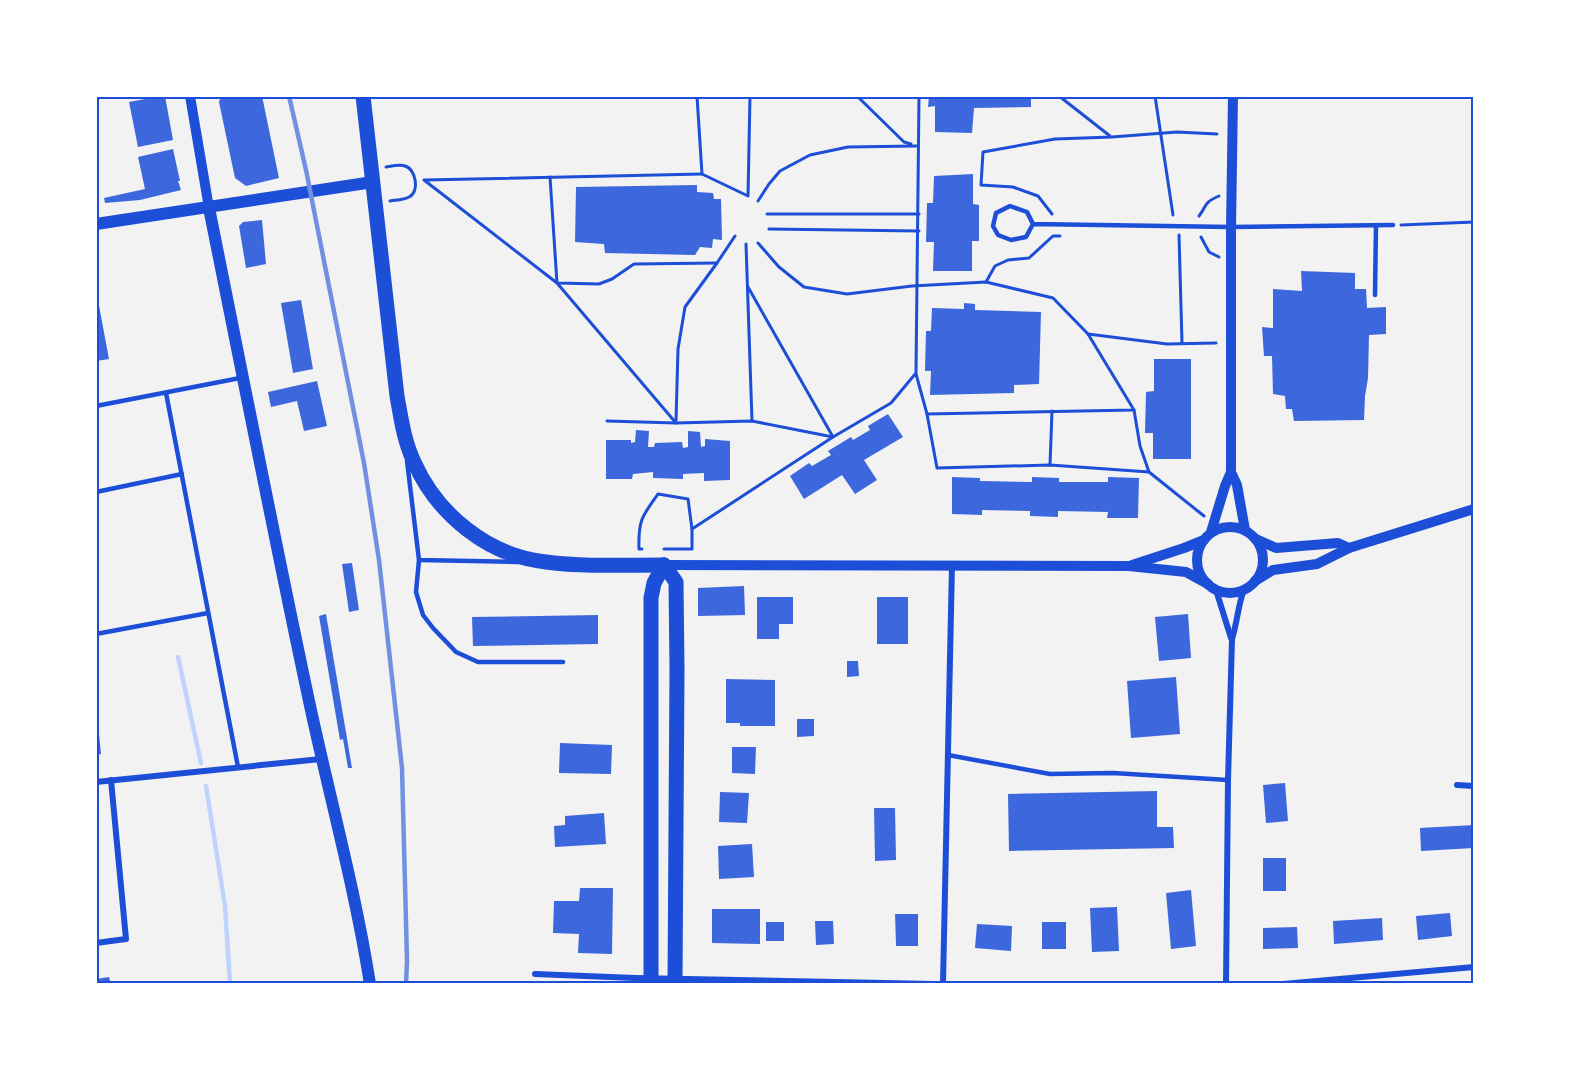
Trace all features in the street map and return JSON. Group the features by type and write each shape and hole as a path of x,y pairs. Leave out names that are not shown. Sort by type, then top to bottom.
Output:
{"main road":[{"path":"363,96 397,396 403,429 422,478 456,520 485,542 503,551 544,562 664,565"},
{"path":"96,224 373,182"},
{"path":"209,208 282,574 321,759 347,866 370,984"},
{"path":"664,565 676,582 675,981"},
{"path":"651,981 651,598 654,583 664,565"}],"street":[{"path":"190,96 209,208"},
{"path":"1232,639 1212,587 1201,577 1197,558 1199,548 1207,536 1231,472 1233,96"},
{"path":"1231,472 1237,485 1245,530"},
{"path":"664,565 1129,566 1186,572 1212,587 1226,592 1237,592 1273,570 1317,564 1349,548 1474,509"},
{"path":"1129,566 1184,548 1220,528 1230,526 1245,530 1256,539 1276,548 1338,543 1349,548"},
{"path":"1255,581 1261,572 1263,560 1262,549 1256,539"},
{"path":"943,984 952,565"},
{"path":"1226,984 1232,639 1238,606 1244,589"},
{"path":"96,782 321,759"},
{"path":"96,943 126,939 111,780"},
{"path":"1457,785 1474,786"},
{"path":"1283,984 1474,968"},
{"path":"535,974 651,981 934,984"}],"lane":[{"path":"1010,206 1027,212 1033,224 1026,237 1011,240 998,236 993,226 996,213 1010,206"},
{"path":"1033,224 1231,227 1393,225"},
{"path":"1375,295 1376,225"},
{"path":"96,406 243,377"},
{"path":"166,393 238,767"},
{"path":"403,429 419,560 416,592 423,615 456,652 478,662 563,662"},
{"path":"96,492 182,474"},
{"path":"419,560 544,562"},
{"path":"96,634 208,613"},
{"path":"948,755 1050,774 1113,773 1228,780"}],"path":[{"path":"697,96 702,174"},
{"path":"414,180 702,174 748,196 750,96"},
{"path":"759,201 780,171 810,155 848,147 916,146 904,142 857,96"},
{"path":"919,96 916,373 927,414 937,468 1050,465 1149,472"},
{"path":"1059,96 1112,137"},
{"path":"1155,96 1173,215 1182,215"},
{"path":"1062,214 1051,214 1038,196 1013,187 981,185 983,152 1055,139 1178,132 1216,134"},
{"path":"384,167 408,166 414,180 415,191 411,197 388,201"},
{"path":"550,177 557,283"},
{"path":"423,180 557,283 676,423"},
{"path":"1191,215 1200,216 1205,205 1220,195"},
{"path":"767,214 919,214"},
{"path":"1393,225 1474,222"},
{"path":"769,229 919,231"},
{"path":"986,282 995,266 1008,260 1029,258 1053,236 1067,235"},
{"path":"1179,235 1182,343"},
{"path":"1200,235 1209,252 1219,257"},
{"path":"676,423 678,349 685,307 735,236"},
{"path":"758,243 779,267 804,287 847,294 918,286 986,282 1053,298 1088,334 1134,410 1140,446 1149,472 1205,517"},
{"path":"746,244 752,421"},
{"path":"557,283 599,284 612,279 634,264 717,263"},
{"path":"748,287 833,437"},
{"path":"1088,334 1167,344 1216,343"},
{"path":"692,529 833,437 891,403 916,373"},
{"path":"927,414 1134,410"},
{"path":"1050,465 1052,411"},
{"path":"607,421 676,423 752,421 833,437"},
{"path":"650,549 639,549 639,534 643,515 658,494 688,499 692,549 660,549"}],"building":[{"path":"165,96 173,140 138,147 129,102"},
{"path":"221,96 262,96 279,178 246,186 235,178 219,102"},
{"path":"929,96 1031,96 1031,107 974,108 972,133 935,132 935,106 928,107"},
{"path":"173,149 181,190 140,200 105,203 104,198 145,189 138,157"},
{"path":"973,174 973,204 979,205 979,241 972,241 972,271 933,271 934,242 926,242 927,203 933,203 934,176"},
{"path":"697,185 697,192 713,193 714,199 721,199 722,240 713,239 712,248 700,247 695,255 605,253 604,244 575,242 576,187"},
{"path":"262,220 266,264 246,268 239,226 243,222"},
{"path":"1301,271 1355,273 1355,289 1366,289 1367,308 1386,307 1386,334 1369,335 1364,420 1294,421 1292,409 1286,409 1285,396 1273,394 1272,356 1264,356 1262,327 1273,328 1273,289 1302,291"},
{"path":"96,295 109,359 96,361"},
{"path":"301,300 313,369 293,373 281,303"},
{"path":"964,303 975,304 975,310 1041,312 1039,384 1014,385 1014,393 930,395 931,371 925,371 926,331 931,331 932,308 964,309"},
{"path":"1154,359 1191,359 1191,459 1153,459 1153,433 1145,433 1146,392 1154,391"},
{"path":"317,381 327,426 304,431 297,401 271,407 268,392"},
{"path":"888,414 903,437 864,460 877,480 855,494 842,475 804,499 790,476 809,463 812,466 831,455 828,451 851,437 853,440 870,430 868,426"},
{"path":"636,430 649,431 648,447 654,447 655,443 682,442 683,448 688,447 688,431 700,432 701,447 705,446 705,439 730,441 730,480 704,481 704,473 683,474 683,479 653,478 653,472 633,474 632,479 606,479 606,440 635,442"},
{"path":"952,477 980,478 980,481 1032,482 1032,477 1059,478 1059,482 1108,482 1108,477 1139,478 1138,518 1107,518 1108,512 1058,511 1058,517 1030,516 1030,511 982,510 982,515 952,514"},
{"path":"352,563 359,610 349,612 342,564"},
{"path":"744,586 745,615 698,616 698,588"},
{"path":"757,597 793,597 793,624 779,624 779,639 757,639"},
{"path":"877,597 908,597 908,644 877,644"},
{"path":"326,614 352,768 348,768 343,739 340,740 319,616"},
{"path":"1188,614 1191,658 1159,661 1155,617"},
{"path":"598,615 598,644 473,646 472,617"},
{"path":"847,661 858,661 859,676 847,677"},
{"path":"1176,677 1180,734 1131,738 1127,681"},
{"path":"726,679 775,680 775,726 740,726 740,723 726,723"},
{"path":"797,719 814,719 814,736 797,737"},
{"path":"96,724 98,724 101,754 96,755"},
{"path":"560,743 612,745 611,774 559,773"},
{"path":"732,747 756,747 755,774 732,773"},
{"path":"1285,783 1288,821 1266,823 1263,785"},
{"path":"1157,791 1157,827 1173,827 1174,848 1009,851 1008,794"},
{"path":"720,792 749,793 747,823 719,822"},
{"path":"874,808 895,808 896,860 875,861"},
{"path":"604,813 606,844 555,847 554,826 565,825 565,816"},
{"path":"1474,825 1474,848 1421,851 1420,828"},
{"path":"752,844 754,877 719,879 718,846"},
{"path":"1263,858 1286,858 1286,891 1263,891"},
{"path":"580,888 613,888 612,954 578,953 579,934 553,933 554,901 579,901"},
{"path":"1191,890 1196,946 1171,949 1166,893"},
{"path":"1117,907 1119,951 1092,952 1090,908"},
{"path":"712,909 760,909 760,944 712,943"},
{"path":"1450,913 1452,936 1418,940 1416,916"},
{"path":"895,914 918,914 918,946 896,946"},
{"path":"1382,918 1383,940 1334,944 1333,921"},
{"path":"815,921 833,921 834,944 816,945"},
{"path":"766,922 784,922 784,941 766,941"},
{"path":"1042,922 1066,922 1066,949 1042,949"},
{"path":"977,924 1012,926 1011,951 975,948"},
{"path":"1297,927 1298,948 1263,949 1263,928"},
{"path":"109,977 111,984 96,984 96,979"}],"waterway":[{"path":"178,657 201,763"},
{"path":"206,786 225,906 230,984"}],"railway":[{"path":"289,96 306,170 364,463 379,560 402,768 406,984"}]}
